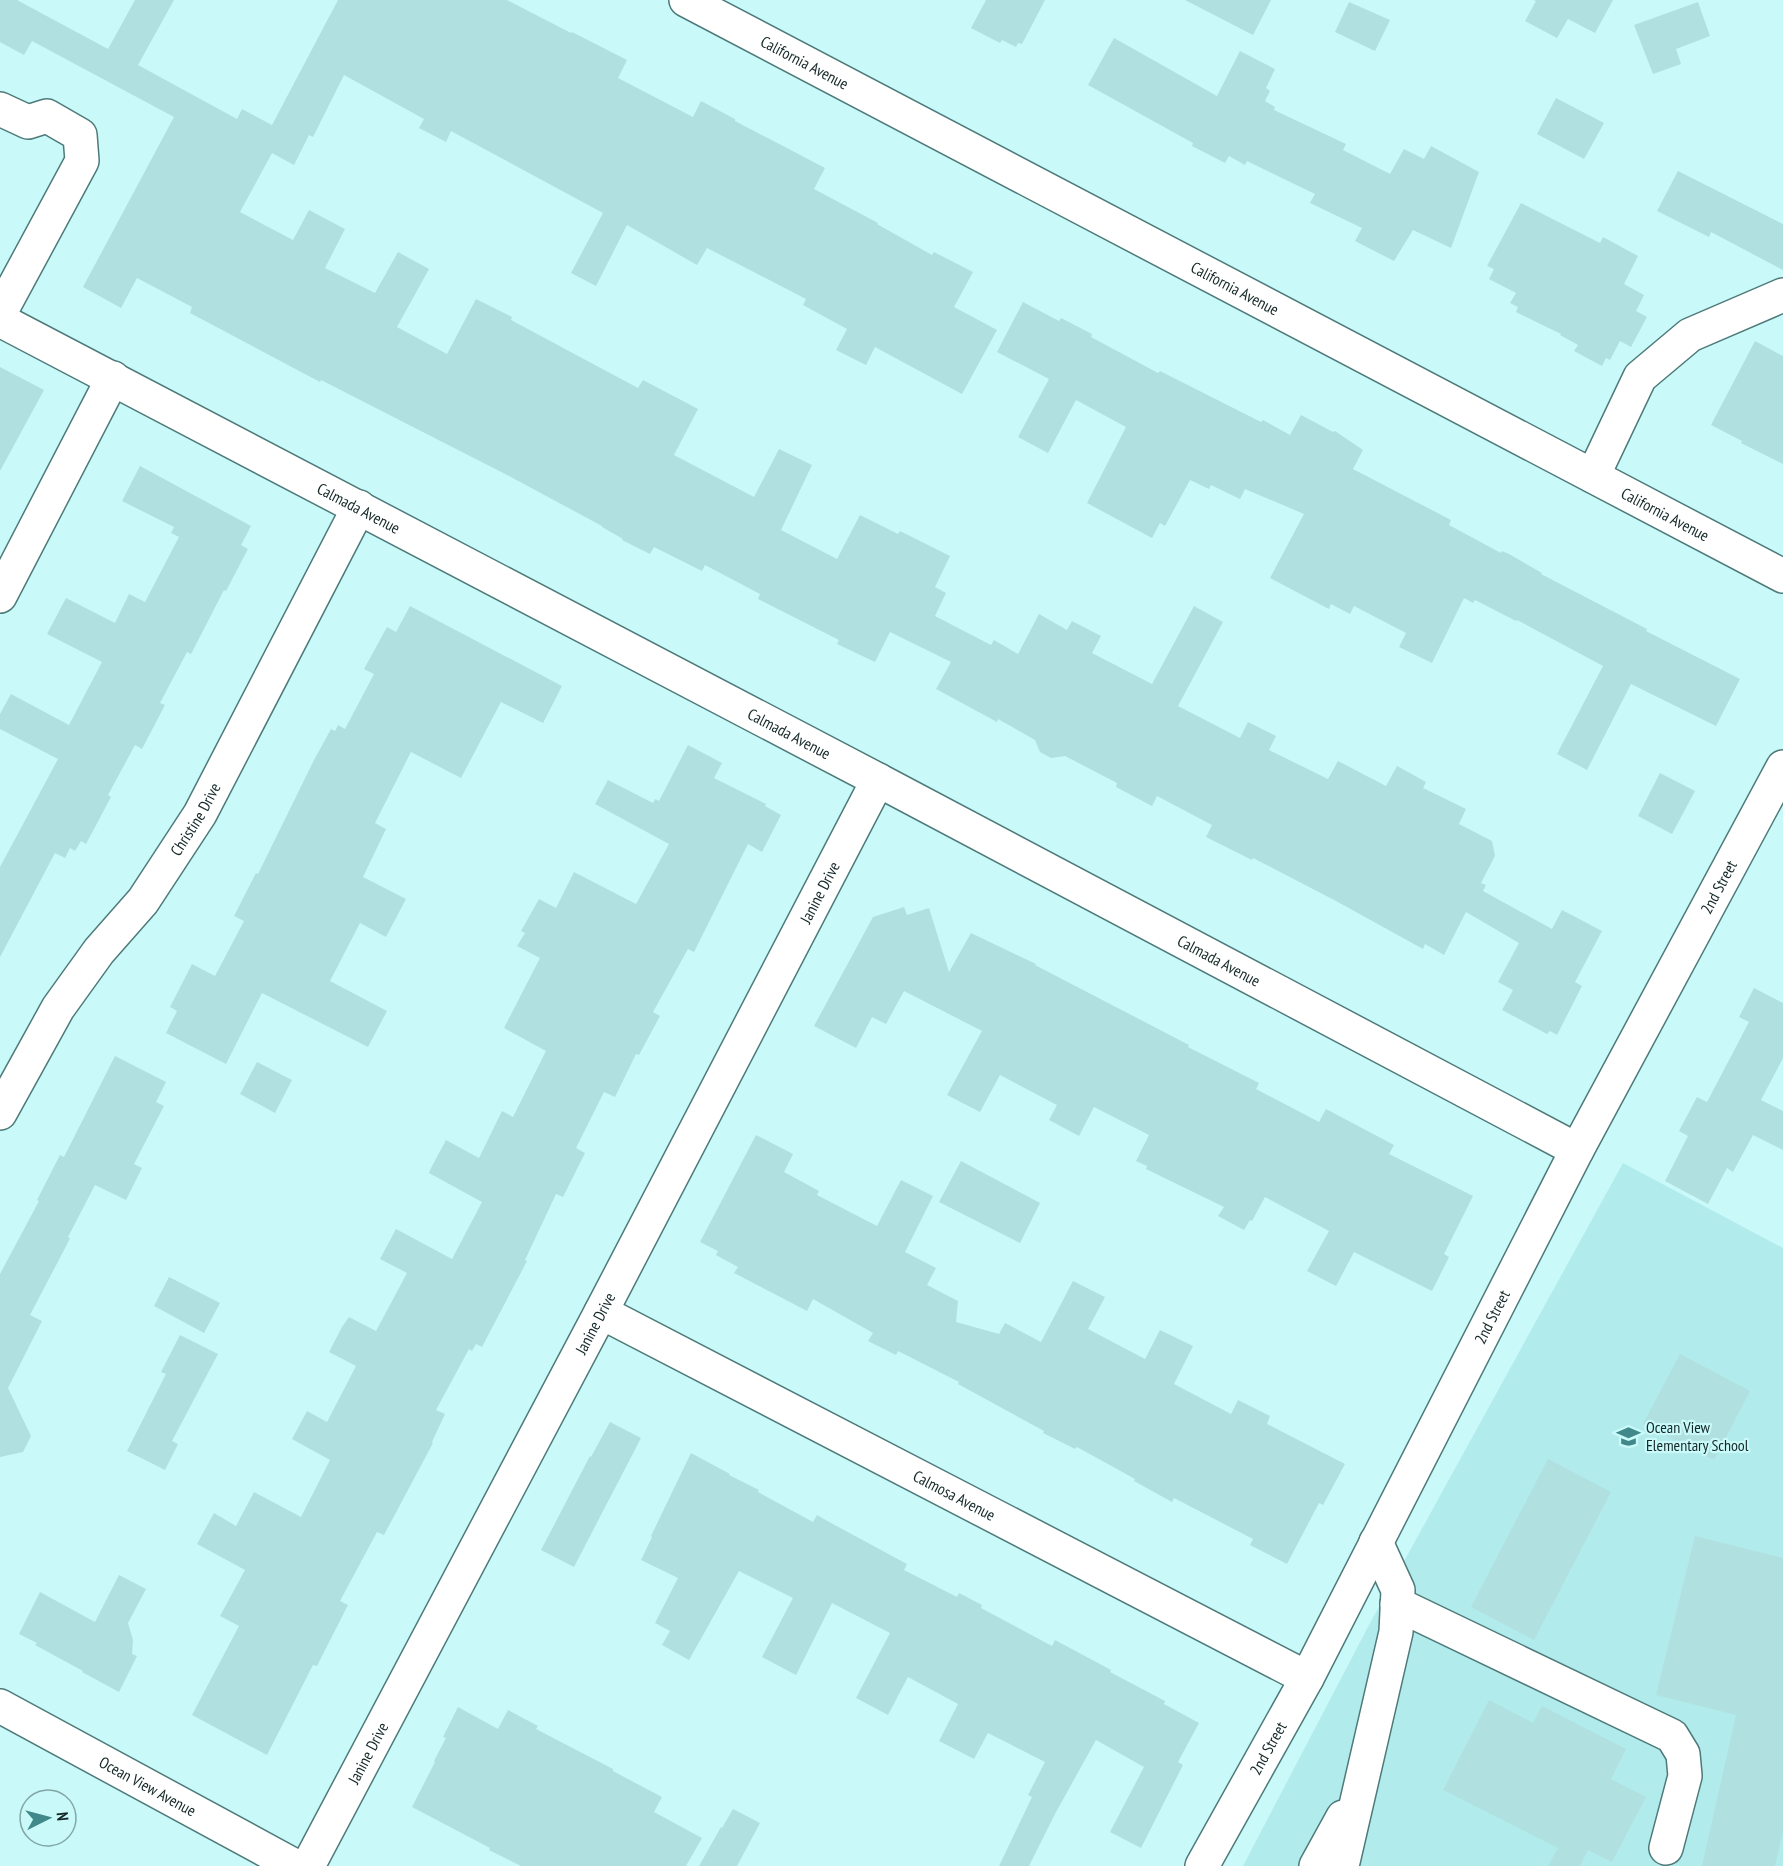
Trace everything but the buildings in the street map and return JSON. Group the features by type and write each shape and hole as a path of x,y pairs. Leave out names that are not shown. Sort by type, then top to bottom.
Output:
{"street":[{"name":"California Avenue","path":"686,0 1783,576"},
{"path":"0,109 28,122 47,116 80,135 82,161 0,313"},
{"path":"1593,476 1640,377 1690,335 1783,295"},
{"name":"Calmada Avenue","path":"0,320 878,780 1577,1150"},
{"path":"0,596 113,378"},
{"name":"Christine Drive","path":"0,1113 58,1008 99,951 143,901 200,814 359,507"},
{"name":"2nd Street","path":"1202,1866 1306,1678 1577,1150 1783,767"},
{"name":"Janine Drive","path":"308,1866 602,1312 878,780"},
{"name":"Calmosa Avenue","path":"602,1312 1306,1678"},
{"path":"1342,1866 1396,1632 1398,1590 1376,1542"},
{"path":"1397,1604 1672,1736 1683,1754 1685,1776 1666,1848"},
{"name":"Ocean View Avenue","path":"0,1706 295,1866"},
{"path":"1316,1866 1361,1784"}],"shaded area":[{"name":"Ocean View Elementary School","path":"1623,1163 1783,1248 1783,1866 1243,1866 1369,1625"}],"place":[{"name":"Ocean View Elementary School","path":"1628,1436"}]}
